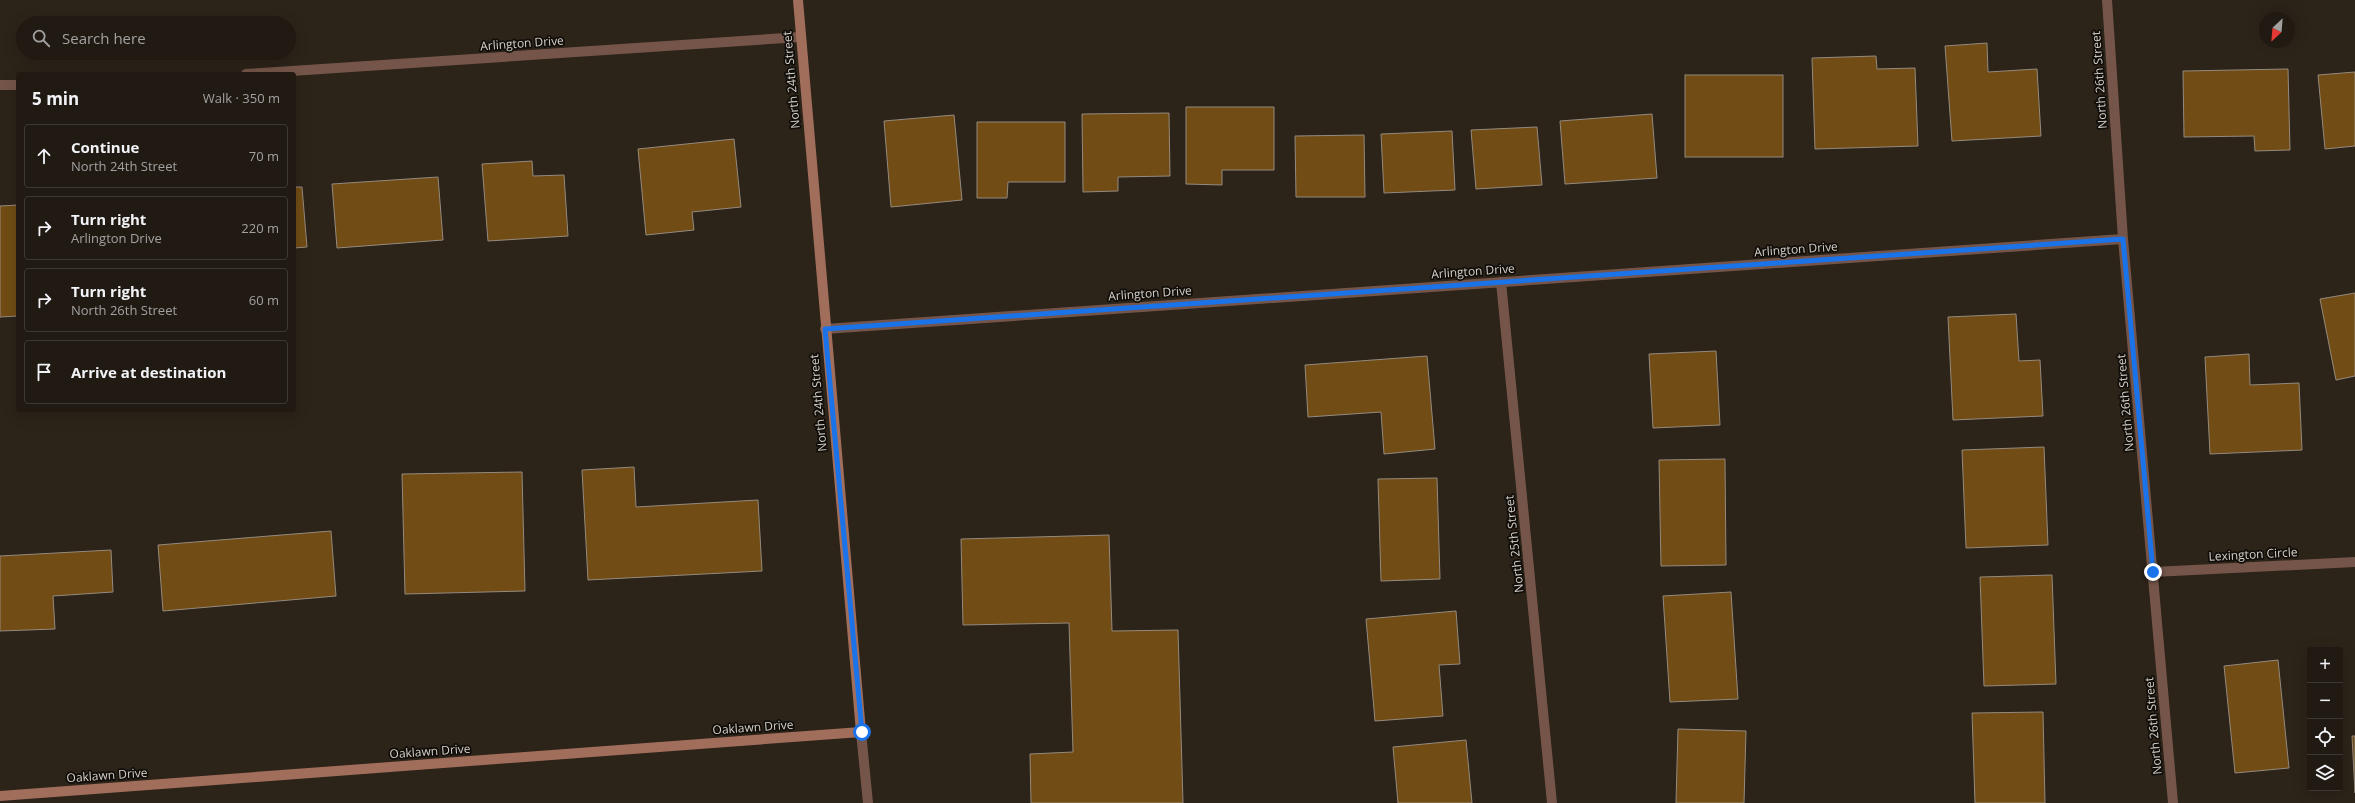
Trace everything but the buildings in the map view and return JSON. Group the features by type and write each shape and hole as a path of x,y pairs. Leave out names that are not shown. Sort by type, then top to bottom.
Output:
{"street":[{"name":"North 24th Street","path":"798,0 825,329 868,803"},
{"name":"North 26th Street","path":"2107,0 2123,239 2173,803"},
{"name":"Arlington Drive","path":"276,72 801,37"},
{"path":"0,86 16,85"},
{"name":"Arlington Drive","path":"825,329 2123,239"},
{"name":"North 25th Street","path":"1502,282 1552,803"},
{"name":"Lexington Circle","path":"2153,572 2355,562"},
{"name":"Oaklawn Drive","path":"0,796 862,732"}],"route":[{"path":"862,732 825,329 2123,239 2153,572"}]}
